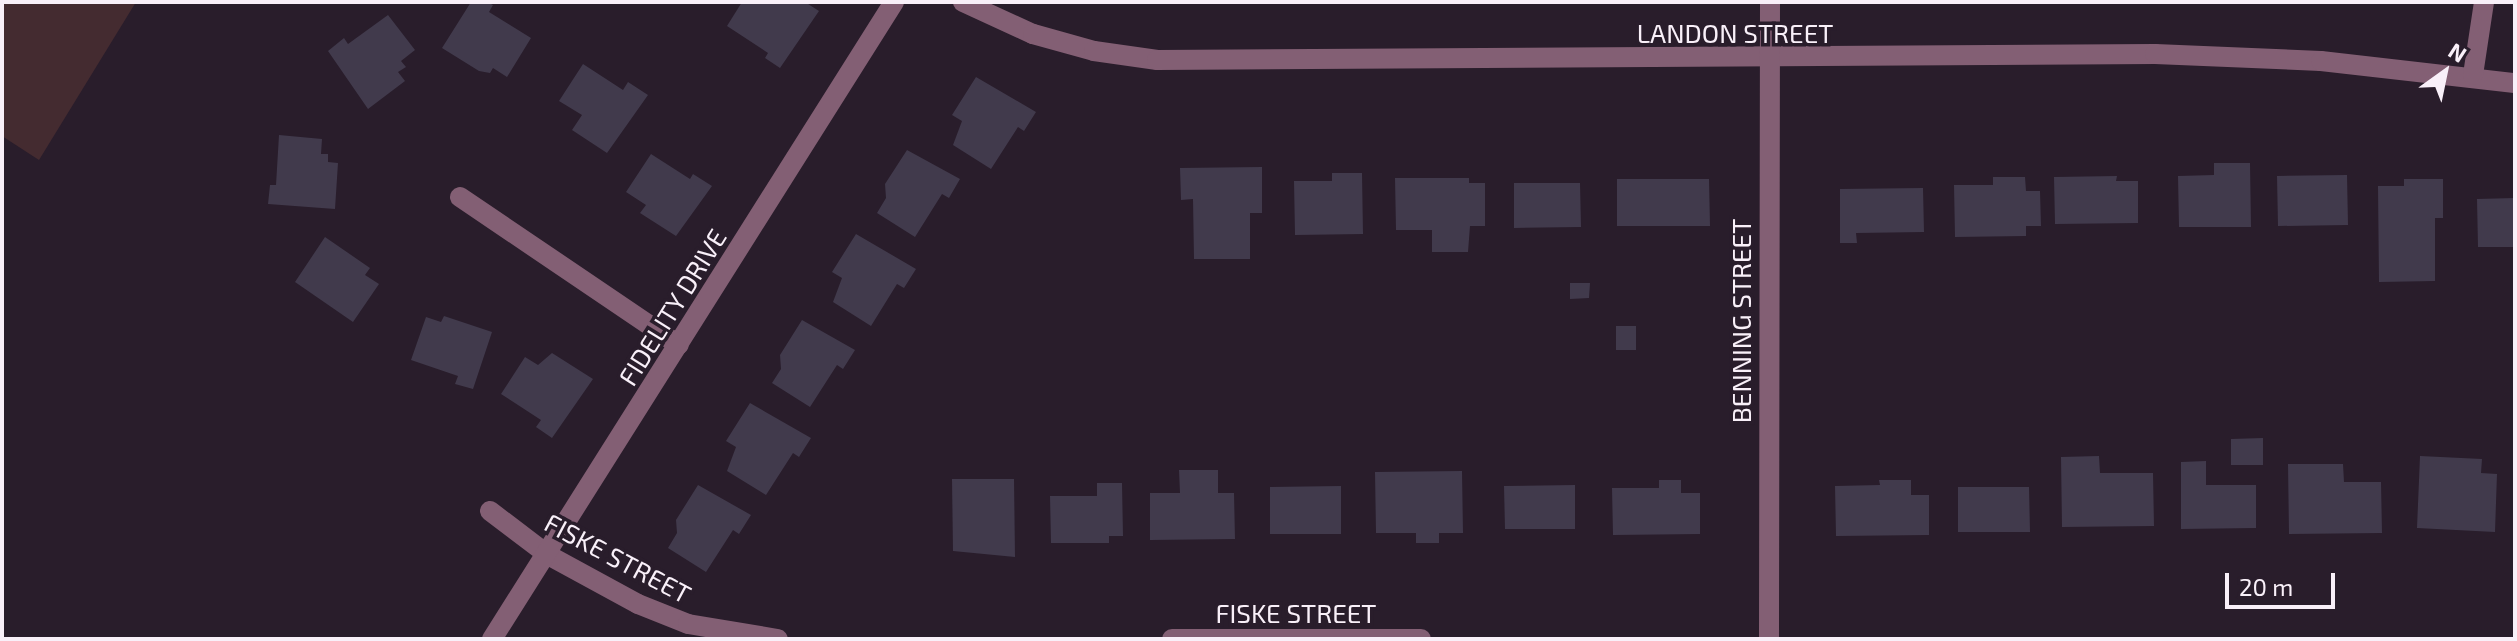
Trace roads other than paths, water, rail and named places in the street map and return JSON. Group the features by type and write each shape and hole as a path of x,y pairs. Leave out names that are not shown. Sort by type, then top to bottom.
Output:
{"street":[{"name":"FIDELITY DRIVE","path":"492,639 548,555 894,2"},
{"name":"LANDON STREET","path":"963,2 1033,34 1094,51 1157,60 1768,59 2155,54 2473,75 2515,83"},
{"name":"BENNING STREET","path":"1769,639 1770,2"},
{"path":"2473,75 2484,2"},
{"path":"460,197 679,345"},
{"name":"FISKE STREET","path":"490,511 548,555 638,604 688,624 778,639"},
{"name":"FISKE STREET","path":"1172,639 1421,639"}]}
